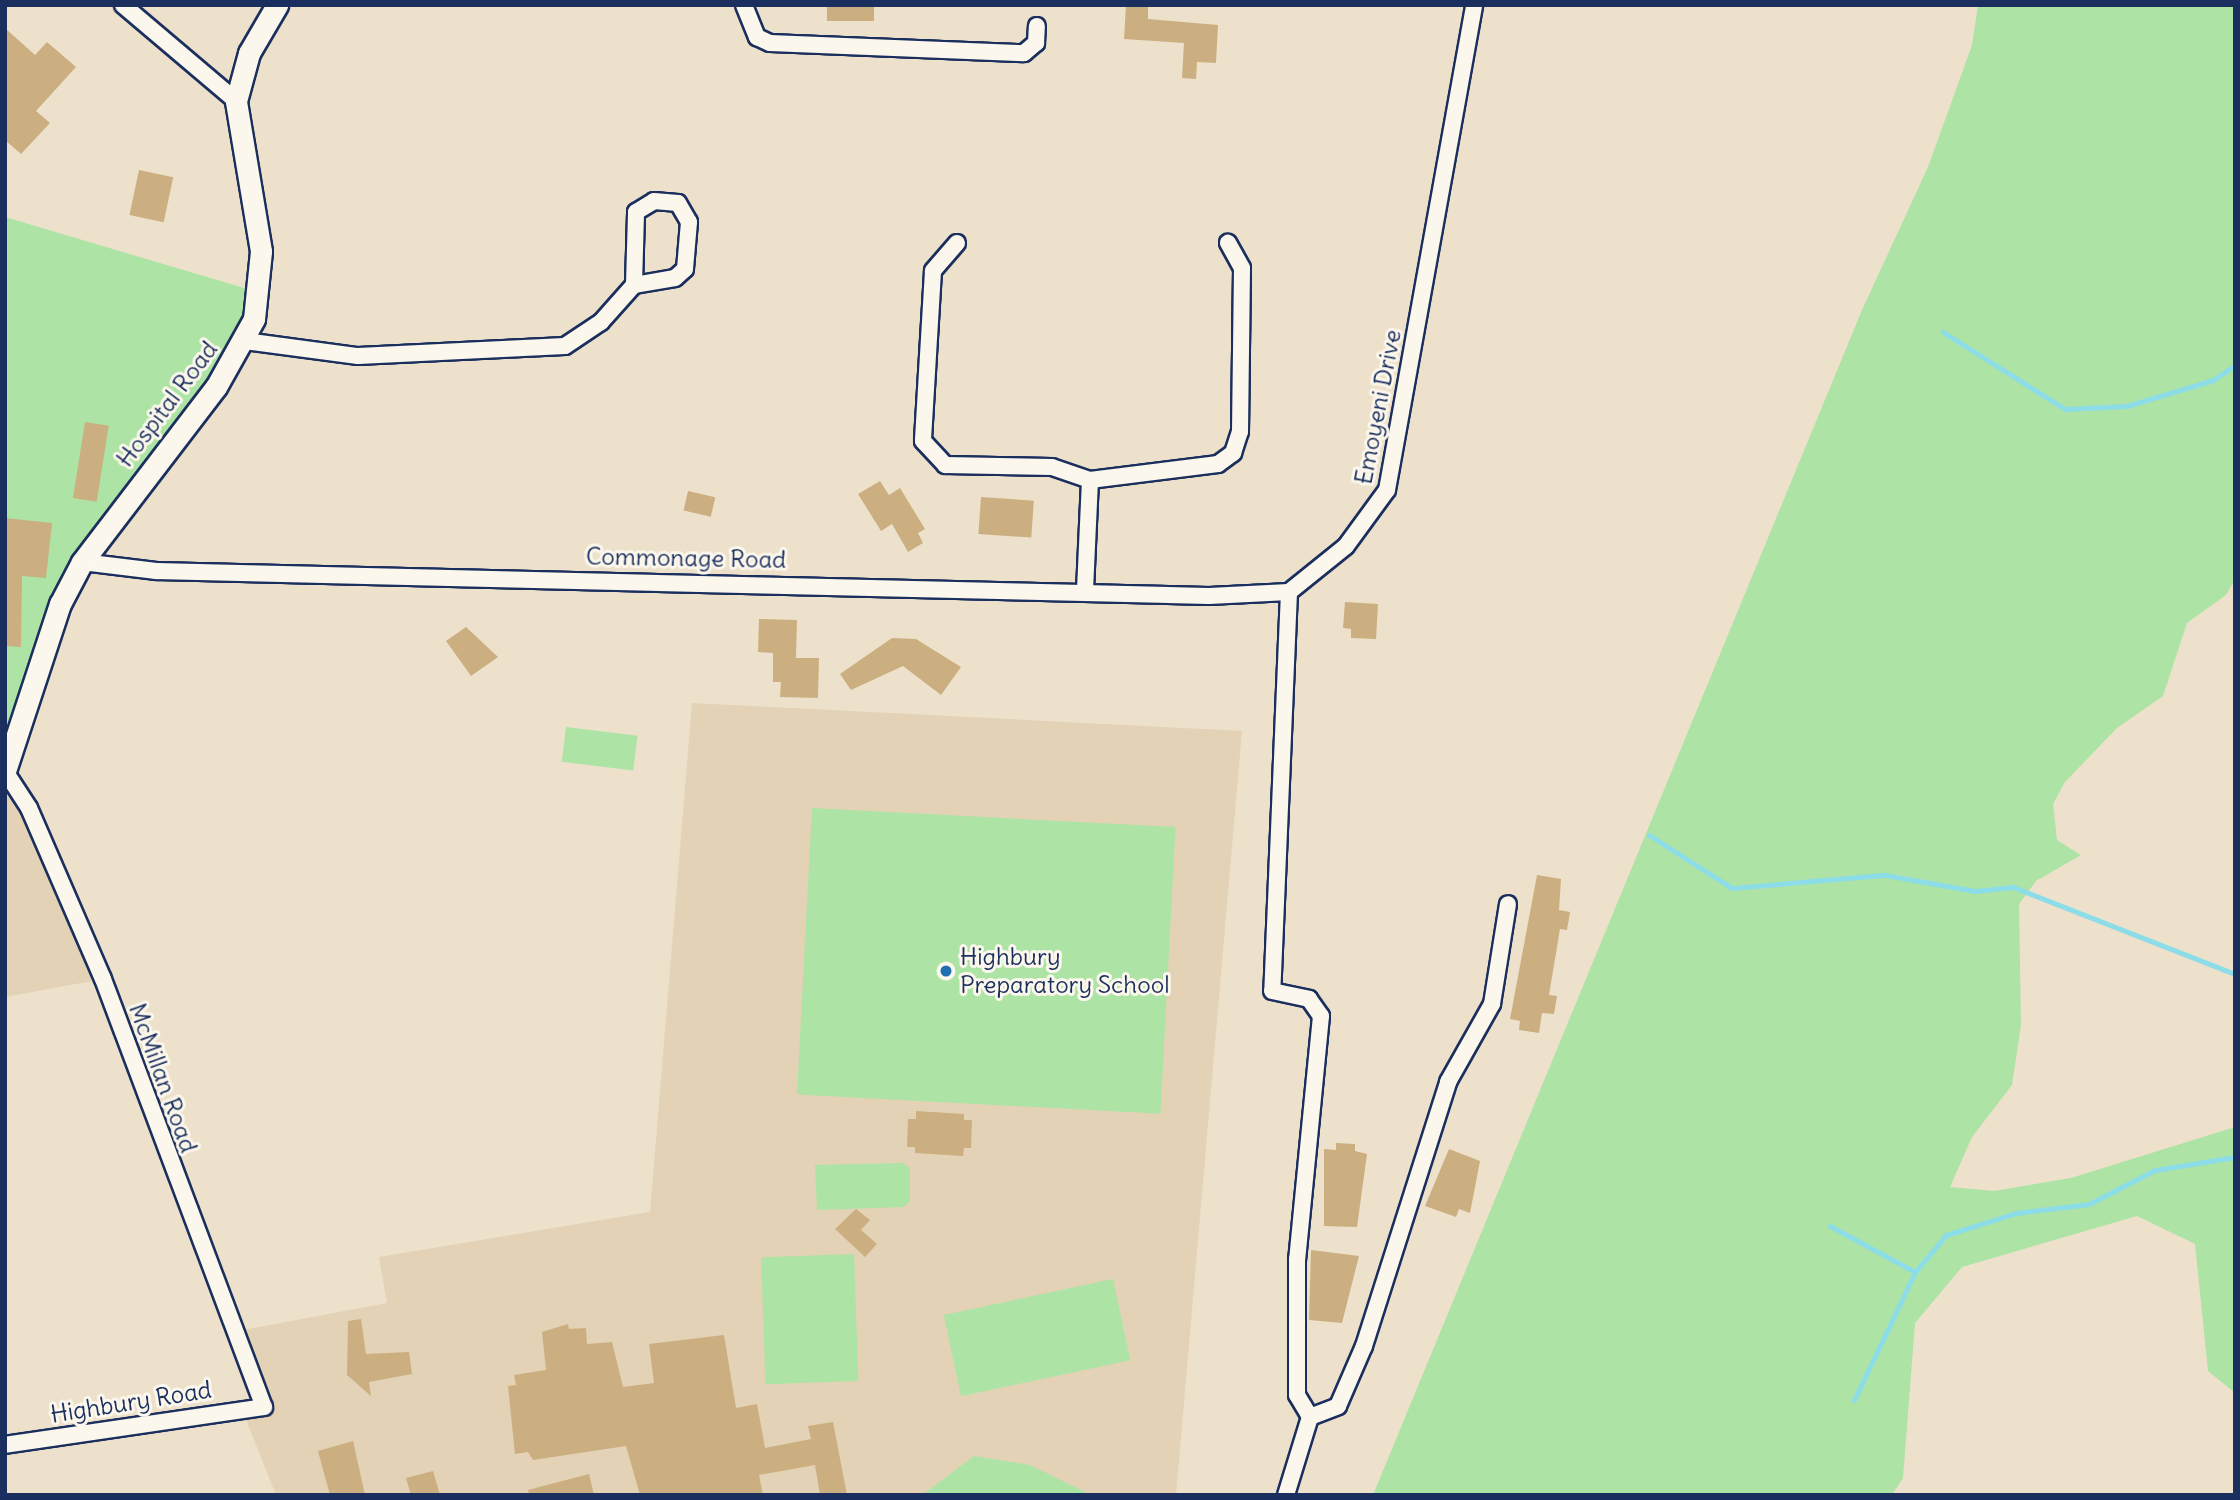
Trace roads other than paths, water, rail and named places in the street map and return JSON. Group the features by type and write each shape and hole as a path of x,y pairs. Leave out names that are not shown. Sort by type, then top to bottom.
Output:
{"street":[{"path":"123,5 236,101"},
{"name":"Hospital Road","path":"5,771 22,733 29,696 60,604 82,562 245,341 262,271 236,101 250,53 277,5"},
{"path":"744,5 757,37 770,43 1024,53 1035,43 1037,26"},
{"name":"Emoyeni Drive","path":"1289,592 1346,546 1387,490 1474,5"},
{"path":"245,341 358,356 565,346 601,322 634,285 675,278 685,269 689,222 678,203 654,201 636,212 634,285"},
{"path":"957,243 933,271 925,447 945,465 1052,467 1090,480 1218,464 1233,453 1240,432 1242,280 1228,243"},
{"path":"1085,592 1090,480"},
{"name":"Commonage Road","path":"82,562 156,571 1085,592 1289,592"},
{"path":"1286,1495 1310,1417 1297,1395 1296,1283 1321,1016 1308,999 1272,991 1289,592"},
{"name":"Hospital Road","path":"5,737 29,696"},
{"name":"McMillan Road","path":"5,771 33,818 103,979 264,1407"},
{"path":"1310,1417 1338,1406 1364,1346 1448,1082 1492,1004 1508,904"},
{"name":"Highbury Road","path":"5,1445 264,1407"}],"waterway":[{"path":"1943,332 2065,409 2127,406 2213,380 2235,365"},
{"path":"1649,835 1732,888 1885,875 1975,891 2013,887 2235,974"},
{"path":"1854,1400 1915,1272 1946,1235 2016,1213 2089,1204 2155,1170 2235,1157"},
{"path":"1830,1226 1915,1272"}],"place":[{"name":"Highbury Preparatory School","path":"946,971"}]}
